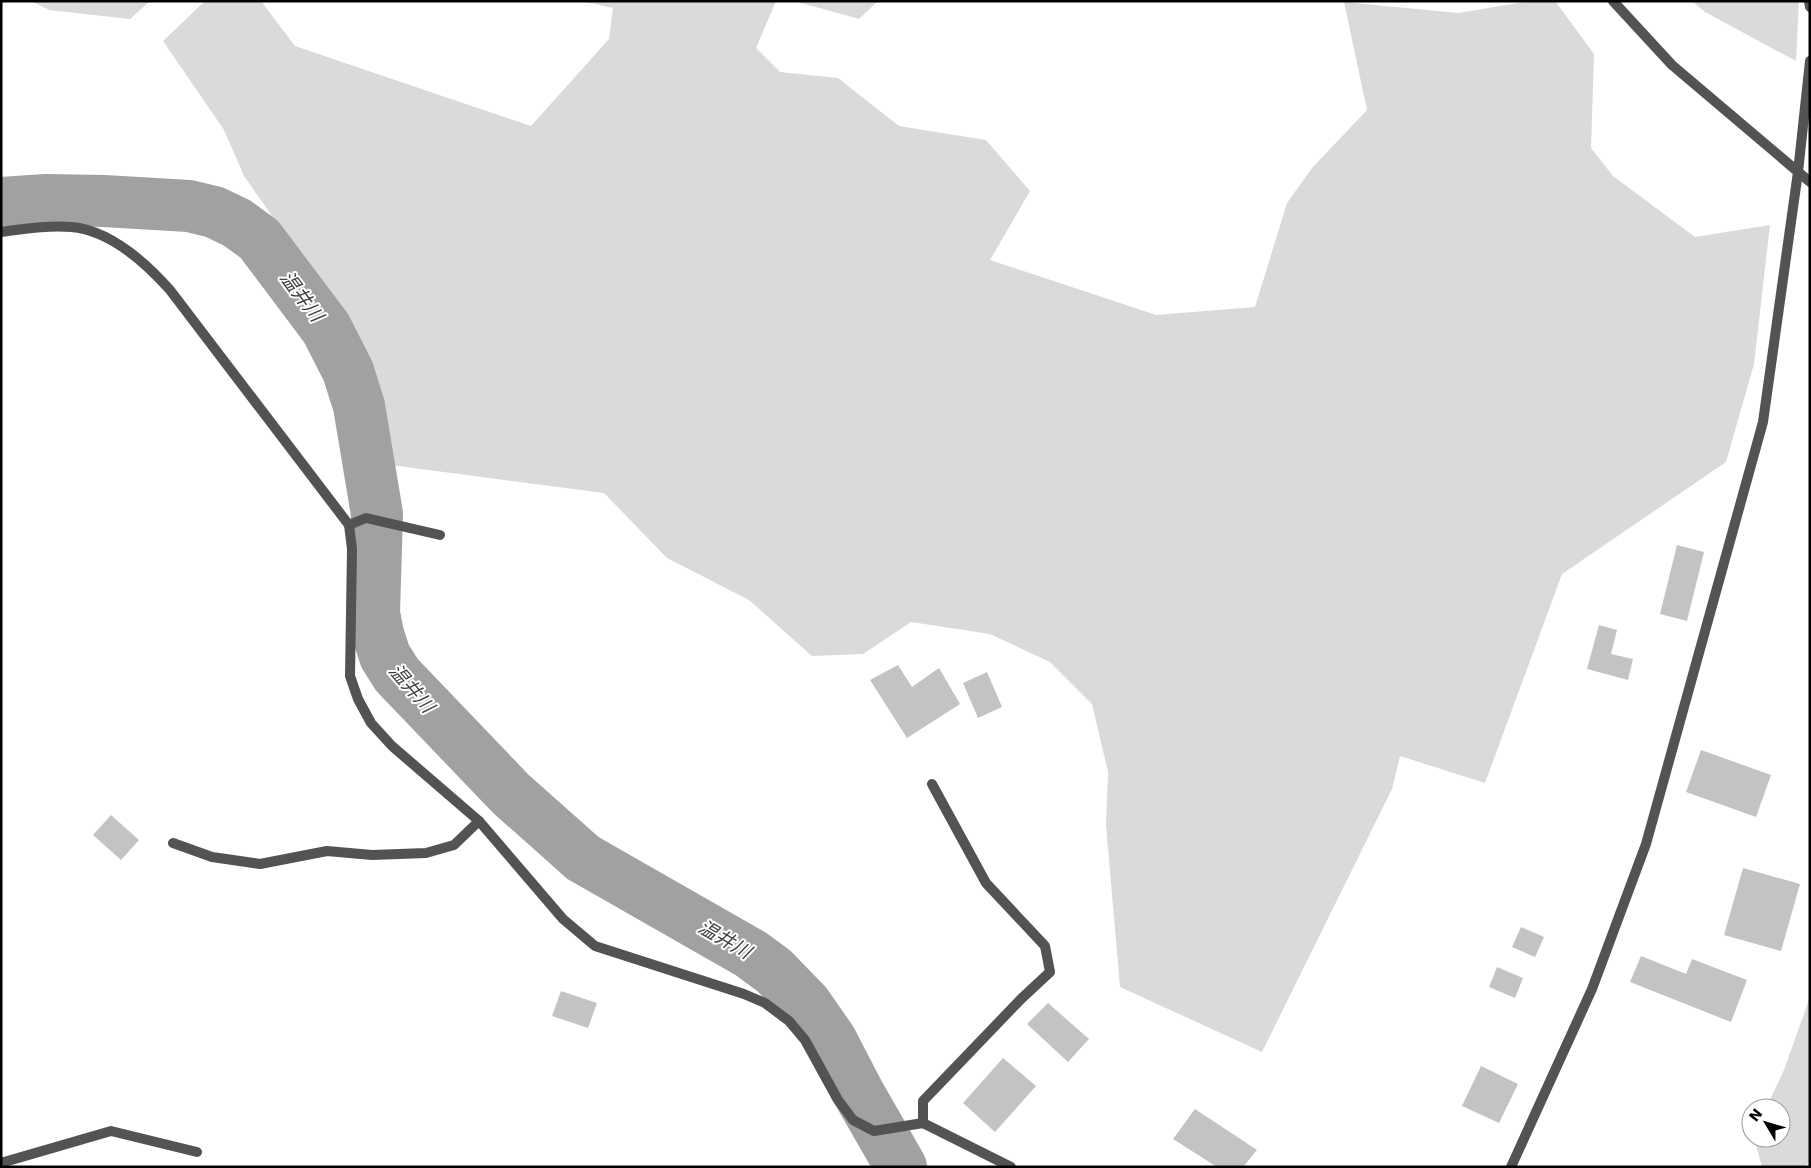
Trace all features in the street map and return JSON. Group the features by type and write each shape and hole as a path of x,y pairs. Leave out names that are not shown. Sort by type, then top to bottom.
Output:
{"street":[{"path":"1613,1 1672,65 1810,182"},
{"path":"1809,1 1810,6"},
{"path":"1512,1167 1592,989 1646,844 1763,422 1798,172 1810,61"},
{"path":"1,232 71,227 95,232 147,264 170,290 349,524 352,549 350,676 358,699 371,723 392,746 479,821 563,919 595,946 744,994 765,1003 789,1021 805,1040 838,1100 853,1120 874,1131 922,1123 1012,1167"},
{"path":"349,524 366,518 440,535"},
{"path":"922,1123 923,1101 1021,999 1050,972 1045,946 986,883 932,784"},
{"path":"173,844 212,857 260,864 327,851 372,855 426,853 454,845 479,821"},
{"path":"1,1162 111,1130 196,1152"}],"shaded area":[{"path":"31,1 150,1 130,19 49,10"},
{"path":"205,1 261,1 295,46 531,126 609,39 613,8 581,1 776,1 756,48 780,72 838,78 899,126 986,140 1030,191 990,260 1156,315 1255,307 1287,203 1312,168 1367,110 1344,2 1458,13 1531,1 1555,1 1594,54 1591,148 1613,176 1695,237 1770,225 1754,364 1726,462 1562,574 1485,783 1400,756 1392,789 1262,1052 1120,987 1106,825 1108,772 1092,704 1050,662 990,634 911,622 863,654 812,656 749,600 667,558 604,493 383,464 379,406 331,300 244,176 224,130 163,41"},
{"path":"794,1 878,1 859,19"},
{"path":"1692,1 1799,1 1796,61 1705,12"},
{"path":"1810,997 1810,1163 1802,1167 1762,1167 1757,1148 1791,1148 1791,1098 1771,1098 1784,1070"}],"building":[{"path":"1677,545 1704,552 1687,621 1660,614"},
{"path":"1599,625 1617,630 1611,654 1633,659 1628,680 1587,669"},
{"path":"898,665 912,687 939,668 960,704 907,738 870,680"},
{"path":"987,672 1002,707 978,718 963,683"},
{"path":"1701,750 1771,775 1756,817 1686,792"},
{"path":"111,815 139,840 121,860 93,835"},
{"path":"1743,868 1800,884 1781,951 1724,935"},
{"path":"1521,927 1544,937 1535,957 1512,947"},
{"path":"1641,956 1686,974 1692,959 1747,980 1731,1022 1630,982"},
{"path":"1497,967 1523,978 1515,998 1489,987"},
{"path":"561,991 597,1003 588,1028 552,1016"},
{"path":"1048,1003 1089,1039 1068,1062 1027,1024"},
{"path":"1003,1058 1036,1086 995,1132 963,1103"},
{"path":"1481,1066 1518,1084 1499,1123 1462,1106"},
{"path":"1195,1109 1257,1150 1243,1167 1217,1167 1173,1139"}],"waterway":[{"name":"温井川","path":"1,203 46,200 189,206 214,212 237,223 259,239 326,328 348,371 359,406 377,514 374,613 385,656 397,675 511,794 583,858 751,954 774,971 806,1004 831,1040 859,1094 901,1167"}]}
